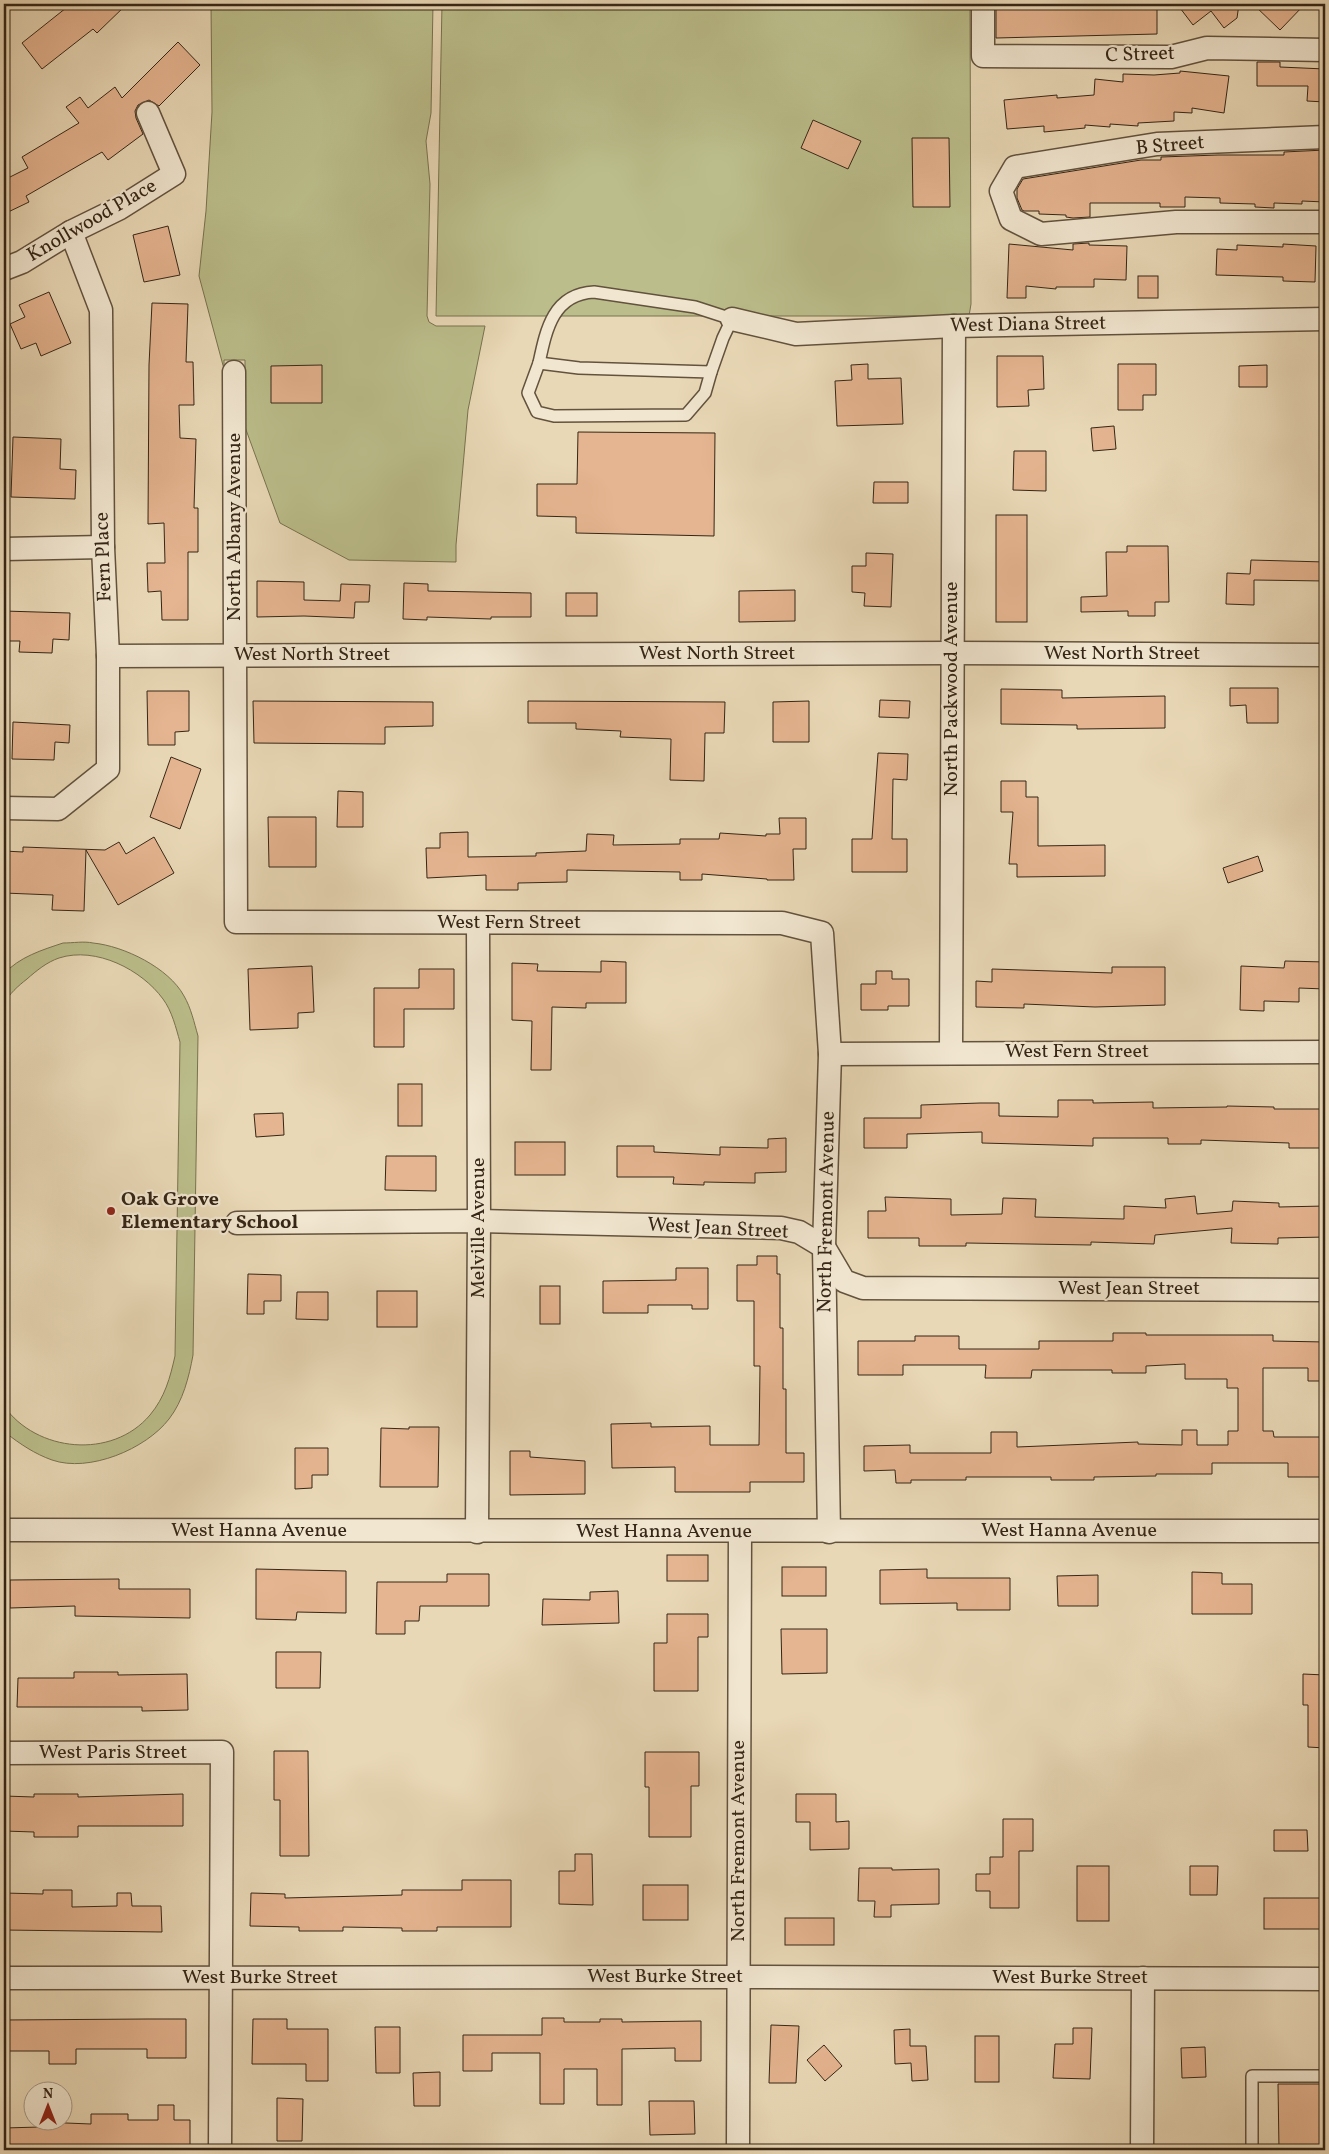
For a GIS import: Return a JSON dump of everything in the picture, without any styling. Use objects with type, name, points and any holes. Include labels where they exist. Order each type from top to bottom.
[{"type":"street","name":"C Street","points":[[983,4],[983,56],[1171,57],[1207,48],[1325,50]]},
{"type":"street","name":"Knollwood Place","points":[[4,270],[22,262],[71,232],[120,208],[174,174],[148,113]]},
{"type":"street","name":"B Street","points":[[1325,137],[1157,144],[1015,167],[1001,191],[1011,219],[1041,234],[1176,222],[1325,222]]},
{"type":"street","name":"Fern Place","points":[[4,808],[58,808],[108,769],[108,656],[103,547],[101,310],[71,232]]},
{"type":"street","name":"West Diana Street","points":[[732,319],[796,334],[954,326],[1325,319]]},
{"type":"street","name":"North Packwood Avenue","points":[[951,1052],[951,653],[954,326]]},
{"type":"street","name":"North Albany Avenue","points":[[234,372],[236,922]]},
{"type":"street","points":[[4,549],[103,547]]},
{"type":"street","name":"West North Street","points":[[108,656],[951,653],[1325,655]]},
{"type":"street","name":"West Fern Street","points":[[236,922],[478,924],[782,923]]},
{"type":"street","name":"North Fremont Avenue","points":[[782,923],[822,933],[830,1054],[824,1247],[829,1532]]},
{"type":"street","name":"Melville Avenue","points":[[477,1532],[478,924]]},
{"type":"street","name":"West Fern Street","points":[[830,1054],[951,1052],[1325,1052]]},
{"type":"street","name":"West Jean Street","points":[[237,1224],[479,1222],[781,1228],[799,1232],[824,1247],[844,1281],[863,1288],[1325,1290]]},
{"type":"street","name":"West Hanna Avenue","points":[[4,1530],[477,1532],[1325,1531]]},
{"type":"street","name":"North Fremont Avenue","points":[[738,2150],[740,1532]]},
{"type":"street","name":"West Paris Street","points":[[4,1753],[222,1752],[220,1978]]},
{"type":"street","name":"West Burke Street","points":[[4,1978],[738,1977],[1325,1979]]},
{"type":"street","points":[[220,1978],[220,2150]]},
{"type":"street","points":[[1142,2150],[1143,1978]]},
{"type":"lane","points":[[583,293],[614,294],[695,307],[732,319],[723,338],[705,393],[686,415],[554,416],[537,412],[528,393],[539,363],[544,337],[553,316],[561,305],[583,293]]},
{"type":"lane","points":[[539,363],[579,368],[711,372]]},
{"type":"lane","points":[[1252,2150],[1252,2076],[1325,2076]]},
{"type":"green space","points":[[211,4],[433,4],[431,113],[426,141],[430,184],[427,316],[429,322],[436,326],[485,326],[468,410],[456,562],[349,560],[280,523],[245,427],[245,360],[224,360],[224,369],[199,276],[206,211],[212,112]]},
{"type":"green space","points":[[442,4],[970,4],[971,304],[969,316],[436,316]]},
{"type":"green space","points":[[86,942],[105,945],[131,954],[157,968],[168,976],[184,996],[198,1036],[193,1355],[187,1380],[182,1397],[174,1412],[159,1430],[132,1449],[116,1456],[83,1463],[67,1463],[52,1460],[34,1452],[17,1441],[4,1431],[4,1406],[18,1421],[35,1433],[54,1441],[75,1445],[96,1444],[116,1439],[134,1429],[150,1415],[163,1394],[169,1380],[175,1356],[180,1042],[169,1009],[154,988],[131,970],[103,958],[73,955],[59,958],[42,967],[20,984],[4,1004],[4,974],[17,963],[39,951],[63,943]]},
{"type":"building","points":[[71,4],[127,4],[97,33],[93,29],[42,69],[22,43]]},
{"type":"building","points":[[996,4],[1157,4],[1157,34],[996,38]]},
{"type":"building","points":[[1177,4],[1239,4],[1237,18],[1224,28],[1211,11],[1193,25]]},
{"type":"building","points":[[1253,4],[1305,4],[1280,30]]},
{"type":"building","points":[[178,42],[200,65],[159,106],[149,100],[138,105],[135,111],[136,118],[143,134],[108,160],[102,152],[26,196],[29,202],[4,214],[4,180],[28,168],[22,157],[79,123],[66,107],[80,97],[88,108],[115,87],[122,98]]},
{"type":"building","points":[[1257,62],[1280,62],[1280,67],[1325,69],[1325,102],[1307,101],[1308,86],[1257,86]]},
{"type":"building","points":[[1180,71],[1229,76],[1224,113],[1192,108],[1192,113],[1174,112],[1174,121],[1138,123],[1138,126],[1110,124],[1110,127],[1085,125],[1085,128],[1044,132],[1044,126],[1007,129],[1004,100],[1057,95],[1057,98],[1094,95],[1095,79],[1123,82],[1123,74],[1154,75],[1180,73]]},
{"type":"building","points":[[813,120],[861,141],[848,169],[801,148]]},
{"type":"building","points":[[912,138],[949,138],[950,207],[913,207]]},
{"type":"building","points":[[1325,150],[1325,202],[1302,201],[1302,204],[1274,203],[1274,208],[1255,207],[1255,204],[1220,203],[1220,198],[1185,197],[1185,207],[1160,207],[1160,203],[1090,203],[1090,217],[1073,218],[1066,217],[1066,215],[1039,214],[1039,211],[1024,211],[1017,198],[1017,189],[1023,179],[1141,160],[1161,160],[1161,157],[1218,155],[1284,155],[1284,152]]},
{"type":"building","points":[[168,226],[180,275],[144,282],[133,235]]},
{"type":"building","points":[[1089,243],[1089,245],[1127,246],[1126,280],[1094,279],[1094,287],[1056,287],[1056,289],[1026,286],[1026,298],[1007,298],[1009,244],[1073,250],[1073,244]]},
{"type":"building","points":[[1283,244],[1316,246],[1315,282],[1283,281],[1283,277],[1216,275],[1217,249],[1237,250],[1237,245],[1283,247]]},
{"type":"building","points":[[1138,276],[1158,276],[1158,298],[1138,298]]},
{"type":"building","points":[[49,292],[71,343],[41,356],[36,343],[21,349],[10,324],[25,317],[19,305]]},
{"type":"building","points":[[152,303],[188,304],[186,362],[193,362],[194,405],[179,405],[180,438],[196,439],[194,508],[198,508],[198,552],[188,552],[188,620],[162,620],[161,591],[148,592],[147,563],[165,563],[164,523],[148,524],[149,365]]},
{"type":"building","points":[[997,356],[1043,356],[1044,389],[1028,390],[1029,406],[997,407]]},
{"type":"building","points":[[868,364],[868,379],[901,378],[903,424],[837,426],[835,381],[852,380],[851,365]]},
{"type":"building","points":[[1118,364],[1156,364],[1156,395],[1143,395],[1143,410],[1118,410]]},
{"type":"building","points":[[322,365],[322,403],[271,403],[271,366]]},
{"type":"building","points":[[1267,365],[1267,387],[1239,387],[1239,366]]},
{"type":"building","points":[[1114,426],[1116,449],[1093,451],[1091,428]]},
{"type":"building","points":[[578,432],[715,433],[714,536],[576,533],[576,517],[537,516],[537,484],[577,484]]},
{"type":"building","points":[[13,437],[61,439],[60,469],[76,470],[75,499],[11,497]]},
{"type":"building","points":[[1014,451],[1046,451],[1046,491],[1013,490]]},
{"type":"building","points":[[874,482],[908,482],[908,503],[873,503]]},
{"type":"building","points":[[996,515],[1027,515],[1027,622],[996,622]]},
{"type":"building","points":[[1127,546],[1168,546],[1169,602],[1155,602],[1155,616],[1128,616],[1128,611],[1081,612],[1081,597],[1107,596],[1106,552],[1127,552]]},
{"type":"building","points":[[866,553],[893,554],[891,607],[864,606],[865,593],[852,592],[852,566],[866,566]]},
{"type":"building","points":[[1251,560],[1325,562],[1325,581],[1254,580],[1254,605],[1226,604],[1227,573],[1250,574]]},
{"type":"building","points":[[257,581],[304,582],[304,600],[340,601],[341,584],[370,585],[369,602],[355,602],[354,618],[257,617]]},
{"type":"building","points":[[404,583],[428,584],[428,591],[531,593],[531,617],[491,617],[491,619],[427,617],[427,620],[403,619]]},
{"type":"building","points":[[795,590],[795,621],[739,622],[739,591]]},
{"type":"building","points":[[566,593],[597,593],[597,616],[566,616]]},
{"type":"building","points":[[4,611],[70,613],[69,640],[53,639],[52,653],[19,652],[20,641],[4,641]]},
{"type":"building","points":[[1230,688],[1278,688],[1278,723],[1247,723],[1246,705],[1230,706]]},
{"type":"building","points":[[1001,689],[1062,690],[1062,698],[1165,696],[1165,728],[1077,729],[1077,725],[1001,724]]},
{"type":"building","points":[[147,691],[189,691],[189,731],[175,732],[175,745],[148,745]]},
{"type":"building","points":[[880,700],[910,701],[909,718],[879,717]]},
{"type":"building","points":[[253,701],[433,702],[433,726],[385,727],[385,744],[254,743]]},
{"type":"building","points":[[528,701],[725,702],[724,733],[705,733],[704,781],[670,780],[671,739],[620,737],[621,731],[576,729],[576,723],[528,723]]},
{"type":"building","points":[[809,701],[809,742],[773,742],[773,702]]},
{"type":"building","points":[[13,722],[70,725],[69,743],[55,742],[54,760],[12,759]]},
{"type":"building","points":[[878,753],[908,754],[907,780],[893,779],[892,839],[907,839],[907,872],[852,872],[852,839],[872,839]]},
{"type":"building","points":[[171,757],[201,769],[180,829],[150,817]]},
{"type":"building","points":[[1001,781],[1026,781],[1026,797],[1038,797],[1038,846],[1105,845],[1105,876],[1017,877],[1017,864],[1009,864],[1013,812],[1001,812]]},
{"type":"building","points":[[338,791],[363,792],[363,827],[337,827]]},
{"type":"building","points":[[268,817],[316,817],[316,867],[269,867]]},
{"type":"building","points":[[779,818],[806,818],[806,849],[793,849],[794,880],[767,880],[702,874],[702,880],[680,880],[680,872],[567,870],[567,882],[518,883],[518,890],[486,890],[486,875],[427,878],[426,848],[440,848],[440,833],[468,832],[468,857],[536,856],[536,853],[586,851],[587,834],[614,835],[613,845],[680,844],[680,839],[719,839],[720,833],[766,836],[766,834],[780,834]]},
{"type":"building","points":[[154,837],[174,873],[118,905],[86,850],[84,911],[52,910],[53,895],[4,893],[4,851],[23,852],[23,847],[105,850],[119,842],[126,854]]},
{"type":"building","points":[[1258,856],[1263,871],[1228,883],[1223,868]]},
{"type":"building","points":[[601,961],[626,962],[626,1003],[586,1003],[586,1008],[552,1007],[551,1070],[531,1070],[532,1021],[512,1020],[512,963],[538,964],[537,971],[601,972]]},
{"type":"building","points":[[1285,961],[1325,962],[1325,989],[1299,988],[1299,1002],[1264,1001],[1264,1011],[1240,1010],[1241,966],[1284,968]]},
{"type":"building","points":[[312,966],[314,1012],[298,1013],[298,1028],[250,1030],[248,969]]},
{"type":"building","points":[[1112,967],[1165,967],[1165,1005],[1095,1007],[1024,1004],[1024,1008],[976,1007],[976,981],[992,982],[992,969],[1112,973]]},
{"type":"building","points":[[419,969],[454,969],[454,1009],[404,1009],[404,1047],[374,1047],[374,988],[419,988]]},
{"type":"building","points":[[876,971],[892,971],[892,979],[909,979],[909,1006],[888,1006],[888,1010],[861,1010],[861,984],[876,984]]},
{"type":"building","points":[[398,1084],[422,1084],[422,1126],[398,1126]]},
{"type":"building","points":[[1058,1100],[1093,1100],[1093,1103],[1153,1102],[1153,1108],[1227,1106],[1274,1107],[1274,1109],[1325,1109],[1325,1148],[1289,1148],[1289,1143],[1201,1140],[1201,1144],[1168,1144],[1168,1138],[1093,1138],[1093,1146],[982,1143],[982,1132],[907,1134],[907,1148],[864,1148],[864,1118],[921,1118],[921,1105],[980,1103],[999,1103],[999,1116],[1058,1117]]},
{"type":"building","points":[[283,1113],[284,1135],[256,1137],[254,1114]]},
{"type":"building","points":[[786,1138],[786,1172],[755,1173],[755,1183],[704,1182],[704,1185],[673,1184],[674,1177],[617,1177],[617,1146],[654,1146],[654,1152],[720,1155],[720,1147],[768,1148],[768,1139]]},
{"type":"building","points":[[515,1142],[565,1142],[565,1175],[515,1175]]},
{"type":"building","points":[[386,1156],[436,1156],[436,1191],[385,1190]]},
{"type":"building","points":[[1195,1196],[1197,1214],[1232,1211],[1233,1201],[1279,1203],[1279,1207],[1325,1206],[1325,1237],[1278,1238],[1278,1244],[1231,1243],[1232,1228],[1155,1235],[1154,1244],[1091,1242],[1091,1245],[966,1243],[966,1246],[919,1246],[919,1238],[868,1238],[868,1211],[886,1211],[885,1197],[951,1199],[951,1215],[1002,1214],[1003,1198],[1036,1199],[1035,1217],[1124,1219],[1124,1206],[1166,1208],[1165,1199]]},
{"type":"building","points":[[757,1256],[777,1256],[777,1274],[780,1274],[780,1328],[783,1328],[783,1389],[786,1389],[786,1453],[804,1453],[804,1482],[750,1482],[750,1492],[675,1492],[675,1467],[612,1468],[611,1424],[651,1423],[651,1427],[710,1426],[710,1445],[759,1445],[760,1366],[754,1366],[754,1301],[737,1301],[737,1265],[757,1265]]},
{"type":"building","points":[[676,1268],[708,1268],[708,1309],[692,1309],[692,1305],[648,1305],[648,1313],[603,1313],[603,1281],[676,1280]]},
{"type":"building","points":[[248,1274],[281,1275],[281,1301],[264,1301],[264,1314],[247,1314]]},
{"type":"building","points":[[540,1286],[560,1286],[560,1324],[540,1324]]},
{"type":"building","points":[[377,1291],[417,1291],[417,1327],[377,1327]]},
{"type":"building","points":[[297,1292],[328,1292],[328,1320],[296,1319]]},
{"type":"building","points":[[1113,1333],[1146,1333],[1146,1335],[1273,1335],[1273,1341],[1325,1342],[1325,1381],[1308,1381],[1308,1368],[1263,1368],[1263,1431],[1273,1431],[1274,1437],[1325,1437],[1325,1477],[1288,1477],[1288,1463],[1212,1463],[1212,1474],[1094,1477],[1094,1480],[1051,1480],[1051,1477],[966,1477],[966,1480],[911,1480],[911,1483],[896,1483],[895,1470],[864,1471],[864,1446],[910,1445],[910,1453],[991,1453],[991,1432],[1017,1432],[1017,1447],[1138,1442],[1138,1444],[1182,1445],[1182,1430],[1197,1430],[1197,1445],[1228,1445],[1228,1431],[1238,1431],[1238,1388],[1227,1388],[1227,1379],[1185,1379],[1185,1364],[1146,1366],[1146,1373],[1112,1373],[1112,1370],[1032,1370],[1031,1378],[985,1378],[986,1365],[903,1365],[903,1375],[858,1375],[858,1341],[915,1341],[915,1336],[959,1336],[959,1349],[1039,1349],[1039,1341],[1113,1341]]},
{"type":"building","points":[[409,1427],[439,1427],[438,1487],[380,1487],[381,1428],[409,1429]]},
{"type":"building","points":[[295,1448],[328,1448],[328,1475],[312,1475],[312,1488],[295,1489]]},
{"type":"building","points":[[510,1451],[530,1451],[530,1457],[585,1461],[585,1494],[510,1495]]},
{"type":"building","points":[[667,1555],[708,1555],[708,1581],[667,1581]]},
{"type":"building","points":[[782,1567],[826,1567],[826,1596],[782,1596]]},
{"type":"building","points":[[256,1569],[346,1571],[346,1613],[297,1612],[296,1620],[256,1619]]},
{"type":"building","points":[[927,1569],[927,1578],[1010,1578],[1010,1610],[957,1610],[957,1603],[880,1604],[880,1570]]},
{"type":"building","points":[[1192,1572],[1222,1573],[1222,1584],[1252,1584],[1252,1614],[1192,1614]]},
{"type":"building","points":[[447,1574],[489,1574],[489,1606],[420,1606],[419,1621],[405,1621],[405,1634],[376,1634],[377,1582],[447,1582]]},
{"type":"building","points":[[1098,1575],[1098,1606],[1058,1606],[1057,1576]]},
{"type":"building","points":[[119,1579],[119,1589],[190,1589],[190,1618],[75,1616],[75,1606],[10,1608],[10,1580]]},
{"type":"building","points":[[618,1591],[619,1623],[542,1625],[543,1599],[590,1600],[590,1592]]},
{"type":"building","points":[[667,1614],[708,1614],[708,1637],[698,1637],[698,1691],[654,1691],[654,1643],[667,1643]]},
{"type":"building","points":[[781,1629],[827,1629],[827,1673],[782,1674]]},
{"type":"building","points":[[276,1652],[321,1652],[320,1688],[276,1688]]},
{"type":"building","points":[[74,1672],[118,1672],[118,1675],[187,1674],[188,1710],[142,1711],[142,1707],[17,1707],[18,1678],[74,1678]]},
{"type":"building","points":[[1303,1674],[1325,1675],[1325,1748],[1308,1747],[1308,1705],[1303,1705]]},
{"type":"building","points":[[274,1751],[308,1751],[309,1856],[280,1856],[280,1800],[274,1800]]},
{"type":"building","points":[[645,1752],[699,1752],[699,1786],[691,1786],[691,1837],[649,1837],[649,1787],[645,1787]]},
{"type":"building","points":[[34,1794],[78,1794],[78,1797],[183,1794],[183,1826],[78,1826],[78,1837],[34,1837],[34,1832],[4,1831],[4,1796],[34,1797]]},
{"type":"building","points":[[796,1794],[836,1794],[836,1822],[849,1821],[849,1849],[810,1850],[810,1822],[796,1822]]},
{"type":"building","points":[[1003,1819],[1033,1819],[1033,1851],[1019,1851],[1019,1908],[990,1908],[990,1891],[976,1891],[976,1874],[990,1874],[990,1857],[1003,1857]]},
{"type":"building","points":[[1274,1830],[1307,1830],[1308,1851],[1274,1851]]},
{"type":"building","points":[[575,1854],[592,1854],[593,1905],[559,1904],[559,1871],[575,1871]]},
{"type":"building","points":[[1077,1866],[1109,1866],[1109,1921],[1077,1921]]},
{"type":"building","points":[[1190,1866],[1218,1866],[1217,1895],[1190,1895]]},
{"type":"building","points":[[859,1868],[892,1868],[892,1870],[939,1869],[939,1904],[891,1905],[891,1917],[874,1917],[875,1901],[858,1901]]},
{"type":"building","points":[[462,1880],[511,1880],[511,1927],[437,1927],[437,1931],[402,1931],[402,1928],[343,1927],[343,1931],[299,1931],[299,1927],[250,1926],[251,1893],[285,1894],[285,1898],[402,1895],[402,1890],[462,1890]]},
{"type":"building","points":[[643,1885],[688,1885],[688,1920],[643,1920]]},
{"type":"building","points":[[43,1890],[72,1890],[72,1907],[117,1906],[117,1893],[131,1893],[132,1906],[161,1906],[162,1932],[4,1930],[4,1893],[43,1894]]},
{"type":"building","points":[[1264,1898],[1322,1898],[1322,1929],[1264,1929]]},
{"type":"building","points":[[785,1918],[834,1918],[834,1945],[785,1945]]},
{"type":"building","points":[[542,2018],[564,2018],[564,2022],[600,2022],[600,2019],[622,2019],[622,2022],[701,2021],[701,2061],[675,2061],[675,2048],[622,2049],[622,2105],[597,2105],[597,2069],[564,2069],[564,2104],[540,2104],[540,2053],[492,2053],[492,2071],[463,2071],[463,2035],[542,2035]]},
{"type":"building","points":[[186,2019],[186,2058],[147,2058],[147,2049],[76,2049],[76,2064],[49,2064],[49,2051],[4,2051],[4,2020]]},
{"type":"building","points":[[253,2019],[287,2019],[287,2029],[328,2029],[328,2081],[306,2081],[306,2064],[252,2064]]},
{"type":"building","points":[[771,2025],[799,2026],[796,2083],[769,2083]]},
{"type":"building","points":[[375,2027],[400,2027],[400,2073],[376,2073]]},
{"type":"building","points":[[1073,2028],[1092,2028],[1090,2079],[1053,2078],[1055,2044],[1073,2044]]},
{"type":"building","points":[[910,2029],[910,2046],[926,2046],[928,2080],[912,2081],[911,2063],[895,2064],[894,2030]]},
{"type":"building","points":[[975,2036],[999,2036],[999,2082],[975,2082]]},
{"type":"building","points":[[824,2045],[842,2066],[825,2081],[807,2060]]},
{"type":"building","points":[[1205,2047],[1206,2077],[1182,2078],[1181,2048]]},
{"type":"building","points":[[440,2072],[440,2106],[414,2106],[413,2073]]},
{"type":"building","points":[[1278,2084],[1325,2084],[1325,2110],[1322,2110],[1322,2150],[1279,2150]]},
{"type":"building","points":[[277,2098],[303,2099],[302,2141],[277,2141]]},
{"type":"building","points":[[649,2101],[694,2101],[695,2134],[650,2135]]},
{"type":"building","points":[[158,2105],[174,2105],[174,2120],[190,2120],[190,2150],[4,2150],[4,2128],[22,2128],[22,2132],[72,2132],[72,2123],[91,2124],[91,2114],[128,2114],[128,2120],[158,2120]]},
{"type":"place","name":"Oak Grove Elementary School","points":[[111,1211]]}]
